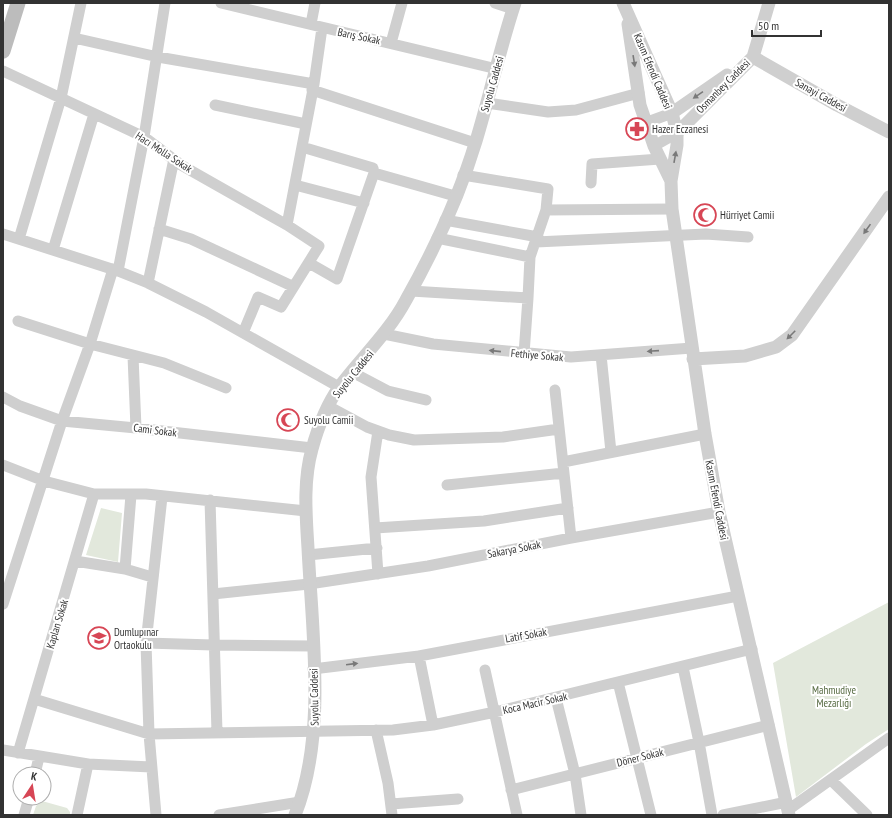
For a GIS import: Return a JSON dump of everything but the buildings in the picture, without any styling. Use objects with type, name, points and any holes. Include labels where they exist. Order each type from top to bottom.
[{"type":"main road","points":[[3,50],[18,3]]},
{"type":"street","points":[[19,239],[61,98],[81,3]]},
{"type":"street","points":[[3,604],[8,570],[44,481],[62,421],[115,270],[144,137],[158,57],[165,3]]},
{"type":"street","name":"Barış Sokak","points":[[221,3],[247,6],[322,28],[497,69]]},
{"type":"street","points":[[311,24],[315,3]]},
{"type":"street","points":[[391,43],[402,3]]},
{"type":"street","points":[[495,3],[514,6]]},
{"type":"street","name":"Osmanbey Caddesi","points":[[677,133],[753,57],[769,3]]},
{"type":"street","name":"Suyolu Caddesi","points":[[295,815],[300,802],[314,732],[313,646],[306,511],[308,467],[312,448],[328,406],[340,387],[384,334],[411,291],[437,238],[476,143],[514,6]]},
{"type":"street","name":"Kasım Efendi Caddesi","points":[[625,6],[645,123],[671,181]]},
{"type":"street","name":"Kasım Efendi Caddesi","points":[[625,6],[672,113],[677,133],[677,145],[671,181],[672,210],[692,354],[705,434],[719,512],[788,809]]},
{"type":"street","points":[[287,226],[313,87],[322,28]]},
{"type":"street","points":[[74,38],[158,57],[313,87],[476,143]]},
{"type":"street","name":"Osmanbey Caddesi","points":[[672,113],[753,57]]},
{"type":"street","name":"Sanayi Caddesi","points":[[753,57],[837,105],[889,132]]},
{"type":"street","name":"Hacı Molla Sokak","points":[[3,71],[144,137],[174,159],[319,246],[309,263]]},
{"type":"street","points":[[487,103],[548,112],[576,110],[639,93]]},
{"type":"street","points":[[215,105],[306,124]]},
{"type":"street","points":[[645,123],[672,113]]},
{"type":"street","points":[[53,250],[94,114]]},
{"type":"street","points":[[654,146],[677,133]]},
{"type":"street","points":[[243,333],[258,297],[281,307],[292,286],[309,263],[337,279],[374,173],[373,168],[302,147]]},
{"type":"street","points":[[148,282],[174,159]]},
{"type":"street","points":[[591,183],[592,164],[660,159]]},
{"type":"street","points":[[374,173],[455,196]]},
{"type":"street","points":[[463,175],[548,189],[546,210],[530,257],[524,354]]},
{"type":"street","points":[[295,185],[364,203]]},
{"type":"street","points":[[692,354],[745,356],[776,347],[792,335],[889,197]]},
{"type":"street","points":[[546,210],[672,210]]},
{"type":"street","points":[[445,220],[537,239],[706,234],[748,237]]},
{"type":"street","points":[[159,229],[191,239],[292,286]]},
{"type":"street","points":[[3,234],[148,282],[340,387]]},
{"type":"street","points":[[437,238],[530,257]]},
{"type":"street","points":[[411,291],[528,298]]},
{"type":"street","points":[[18,321],[90,344],[164,363],[226,388]]},
{"type":"street","name":"Fethiye Sokak","points":[[384,334],[433,344],[571,358],[601,355],[692,354]]},
{"type":"street","points":[[601,355],[611,452]]},
{"type":"street","points":[[133,356],[136,428]]},
{"type":"street","points":[[352,372],[388,391],[426,400]]},
{"type":"street","points":[[555,390],[571,538]]},
{"type":"street","name":"Cami Sokak","points":[[3,397],[20,406],[62,421],[312,448]]},
{"type":"street","points":[[328,406],[366,427],[414,440],[503,437],[559,429]]},
{"type":"street","points":[[378,431],[371,477],[378,574]]},
{"type":"street","points":[[563,462],[705,434]]},
{"type":"street","points":[[3,465],[44,481],[94,494],[146,494],[162,497],[210,500],[306,511]]},
{"type":"street","points":[[447,485],[564,473]]},
{"type":"street","name":"Kaplan Sokak","points":[[18,753],[94,494]]},
{"type":"street","points":[[125,569],[130,495]]},
{"type":"street","points":[[156,815],[149,734],[146,643],[152,577],[162,497]]},
{"type":"street","points":[[210,500],[213,646],[217,732]]},
{"type":"street","points":[[375,528],[484,521],[568,508]]},
{"type":"street","name":"Sakarya Sokak","points":[[212,594],[309,584],[428,566],[571,538],[719,512]]},
{"type":"street","points":[[308,555],[377,548]]},
{"type":"street","points":[[75,561],[125,569],[152,577]]},
{"type":"street","name":"Latif Sokak","points":[[313,669],[419,656],[738,596]]},
{"type":"street","points":[[146,643],[213,646],[313,646]]},
{"type":"street","name":"Koca Macir Sokak","points":[[34,698],[149,734],[376,730],[434,725],[495,712],[752,649]]},
{"type":"street","points":[[419,656],[434,725]]},
{"type":"street","points":[[683,667],[699,742],[712,815]]},
{"type":"street","points":[[486,670],[511,790],[518,815]]},
{"type":"street","points":[[618,682],[651,815]]},
{"type":"street","points":[[556,698],[575,774],[581,815]]},
{"type":"street","name":"Döner Sokak","points":[[511,790],[769,725]]},
{"type":"street","points":[[376,730],[392,815]]},
{"type":"street","points":[[723,815],[788,809],[832,781],[888,740]]},
{"type":"street","points":[[3,750],[88,764],[151,767]]},
{"type":"street","points":[[37,766],[39,757]]},
{"type":"street","points":[[77,815],[88,764]]},
{"type":"street","points":[[832,781],[864,814]]},
{"type":"street","points":[[391,804],[458,799]]},
{"type":"street","points":[[219,815],[300,802]]},
{"type":"green space","points":[[101,508],[122,513],[118,562],[86,555]]},
{"type":"green space","name":"Mahmudiye Mezarlığı","points":[[889,602],[889,729],[866,744],[796,797],[773,663]]},
{"type":"green space","points":[[52,804],[67,808],[70,812],[70,815],[33,815],[36,806],[52,806]]},
{"type":"place","name":"Hazer Eczanesi","points":[[637,129]]},
{"type":"place","name":"Hürriyet Camii","points":[[705,215]]},
{"type":"place","name":"Suyolu Camii","points":[[288,420]]},
{"type":"place","name":"Dumlupınar Ortaokulu","points":[[99,638]]}]
